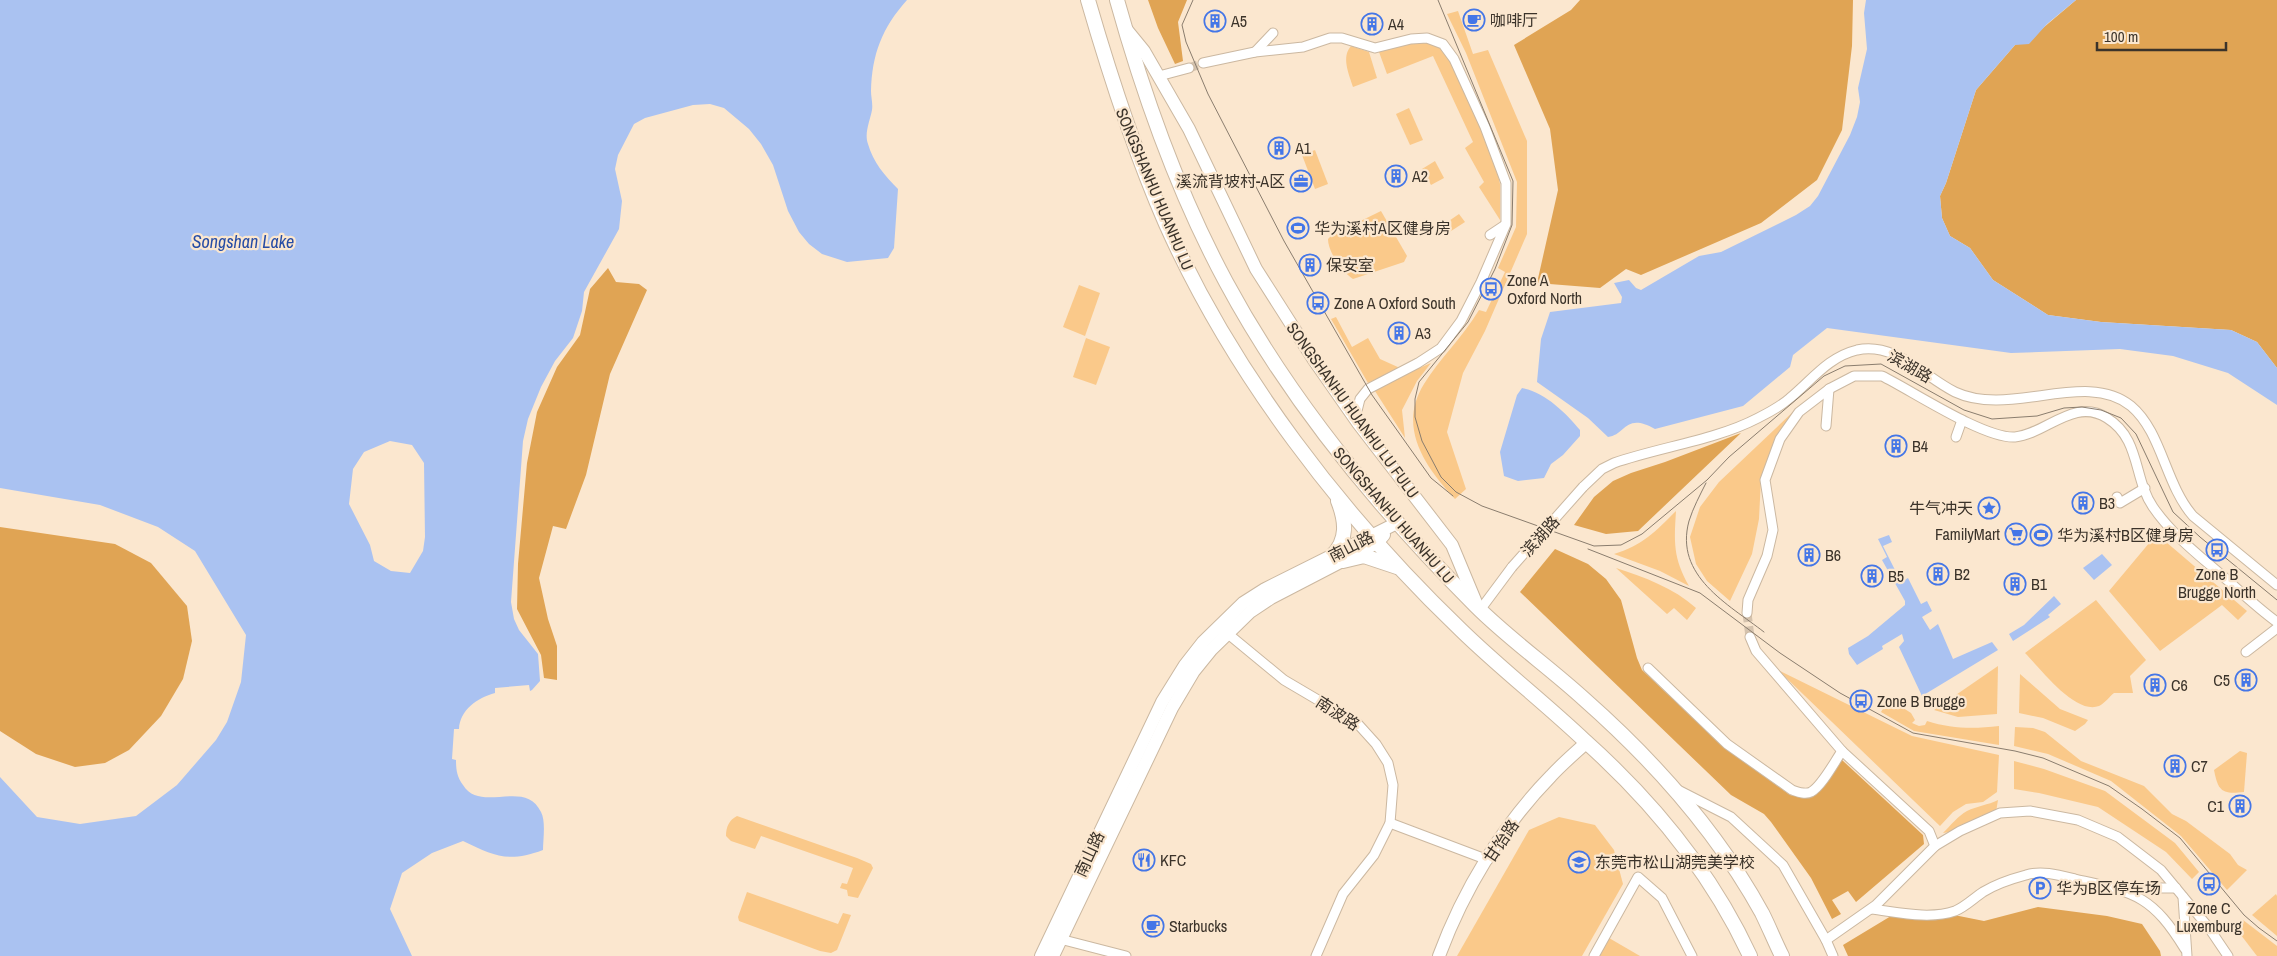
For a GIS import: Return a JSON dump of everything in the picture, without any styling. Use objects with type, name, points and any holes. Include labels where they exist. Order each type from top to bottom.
[{"type":"main road","name":"SONGSHANHU HUANHU LU","points":[[1088,0],[1107,68],[1136,151],[1187,267],[1209,309],[1256,384],[1333,491],[1404,572],[1461,631],[1587,742],[1652,806],[1705,878],[1736,926],[1750,956]]},
{"type":"main road","name":"SONGSHANHU HUANHU LU","points":[[1117,0],[1161,139],[1226,282],[1280,370],[1324,433],[1397,523],[1480,610],[1586,700],[1674,788],[1724,854],[1762,913],[1782,956]]},
{"type":"main road","name":"SONGSHANHU HUANHU LU FULU","points":[[1125,27],[1144,51],[1200,148],[1256,269],[1304,346],[1358,423],[1452,545],[1480,610]]},
{"type":"main road","points":[[1333,491],[1341,509],[1345,530],[1337,558],[1370,556],[1394,565],[1404,572]]},
{"type":"main road","name":"南山路","points":[[1053,956],[1056,937],[1162,702],[1185,665],[1203,642],[1243,603],[1265,589],[1337,558],[1374,539],[1397,523]]},
{"type":"main road","name":"南山路","points":[[1040,956],[1056,937],[1172,708],[1194,671],[1227,633],[1250,612],[1337,558]]},
{"type":"main road","name":"甘饴路","points":[[1439,956],[1454,917],[1488,860],[1524,807],[1551,776],[1587,742]]},
{"type":"street","points":[[1255,52],[1274,32]]},
{"type":"street","points":[[1203,63],[1255,52],[1303,47],[1330,38],[1342,38],[1375,48],[1427,38],[1443,44],[1454,59],[1500,165],[1506,183],[1506,224],[1481,282],[1461,321],[1441,348],[1418,363],[1368,389],[1360,398],[1357,411],[1358,423]]},
{"type":"street","points":[[1159,76],[1189,68]]},
{"type":"street","points":[[1490,235],[1506,224]]},
{"type":"street","name":"滨湖路","points":[[1480,610],[1512,567],[1583,487],[1602,469],[1614,463],[1750,422],[1781,406],[1838,357],[1860,350],[1875,349],[1896,355],[1946,387],[1975,399],[1995,402],[2092,392],[2109,394],[2122,400],[2146,421],[2176,492],[2186,508],[2193,516],[2277,585]]},
{"type":"street","points":[[1747,613],[1748,600],[1773,545],[1773,530],[1765,480],[1780,439],[1799,412],[1829,389],[1854,376],[1882,376],[1962,420],[1992,432],[2014,437],[2038,430],[2067,414],[2089,412],[2106,417],[2123,431],[2133,450],[2152,505],[2171,530],[2277,622]]},
{"type":"street","points":[[1826,426],[1829,389]]},
{"type":"street","points":[[1956,437],[1962,420]]},
{"type":"street","points":[[2117,502],[2145,488]]},
{"type":"street","points":[[2246,652],[2277,628]]},
{"type":"street","name":"南波路","points":[[1227,633],[1284,680],[1357,723],[1376,744],[1388,763],[1393,785],[1390,823],[1374,855],[1343,894],[1316,956]]},
{"type":"street","points":[[1750,637],[1756,651],[1842,750],[1929,831],[1936,846]]},
{"type":"street","points":[[1648,668],[1727,744],[1792,790],[1802,793],[1812,792],[1821,783],[1842,750]]},
{"type":"street","points":[[1674,788],[1731,817],[1783,865],[1826,940],[1833,956]]},
{"type":"street","points":[[1826,940],[1871,909],[1910,874],[1936,846],[1960,831],[2000,813],[2030,811],[2078,820],[2118,837],[2161,870],[2209,928],[2228,956]]},
{"type":"street","points":[[1390,823],[1488,860]]},
{"type":"street","points":[[1871,909],[1937,914],[1956,911],[1986,890],[2029,874],[2052,874],[2132,893],[2152,906],[2170,924],[2186,952]]},
{"type":"street","points":[[1594,956],[1638,877],[1662,898],[1692,956]]},
{"type":"street","points":[[2117,888],[2176,888]]},
{"type":"street","points":[[2183,896],[2186,952]]},
{"type":"street","points":[[1056,937],[1126,956]]},
{"type":"shaded area","points":[[1148,0],[1187,0],[1178,22],[1183,61],[1175,64],[1158,28]]},
{"type":"shaded area","points":[[1580,0],[1853,0],[1852,46],[1842,130],[1817,180],[1761,223],[1641,275],[1626,269],[1600,288],[1537,283],[1558,190],[1550,129],[1514,45],[1571,10]]},
{"type":"shaded area","points":[[2076,0],[2277,0],[2277,368],[2257,342],[2231,330],[2101,322],[2048,315],[1993,280],[1970,248],[1950,236],[1942,218],[1940,196],[1946,183],[1976,90],[2015,45],[2043,28]]},
{"type":"shaded area","points":[[1458,11],[1473,54],[1488,50],[1527,141],[1527,234],[1485,331],[1463,373],[1447,432],[1466,489],[1455,499],[1434,474],[1418,446],[1413,416],[1416,400],[1437,365],[1479,310],[1486,312],[1505,272],[1498,268],[1516,227],[1517,182],[1466,53],[1447,14]]},
{"type":"shaded area","points":[[1427,42],[1441,47],[1452,61],[1496,165],[1500,184],[1500,220],[1479,187],[1484,182],[1465,148],[1473,142],[1433,56],[1387,74],[1379,52],[1411,43]]},
{"type":"shaded area","points":[[1351,46],[1369,52],[1377,78],[1353,87],[1346,60]]},
{"type":"shaded area","points":[[1409,108],[1423,140],[1410,145],[1396,114]]},
{"type":"shaded area","points":[[1315,150],[1328,184],[1315,189],[1302,155]]},
{"type":"shaded area","points":[[1435,161],[1444,178],[1431,185],[1422,169]]},
{"type":"shaded area","points":[[1381,211],[1407,256],[1404,262],[1353,279],[1344,272],[1336,261],[1330,250],[1328,239],[1332,235]]},
{"type":"shaded area","points":[[1459,214],[1465,222],[1448,233],[1443,225]]},
{"type":"shaded area","points":[[608,268],[616,282],[639,284],[647,290],[610,374],[586,475],[566,529],[553,526],[539,578],[548,619],[557,646],[557,680],[544,678],[541,655],[517,609],[518,564],[527,463],[537,412],[557,367],[580,335],[590,289]]},
{"type":"shaded area","points":[[1079,285],[1100,293],[1085,336],[1063,327]]},
{"type":"shaded area","points":[[1336,317],[1352,347],[1368,338],[1380,359],[1400,368],[1368,383],[1331,319]]},
{"type":"shaded area","points":[[1086,338],[1110,347],[1096,385],[1073,377]]},
{"type":"shaded area","points":[[1431,363],[1417,381],[1402,410],[1405,438],[1375,391]]},
{"type":"shaded area","points":[[1796,409],[1777,437],[1761,479],[1759,519],[1752,554],[1730,601],[1707,581],[1696,564],[1690,537],[1700,507],[1719,482]]},
{"type":"shaded area","points":[[1741,433],[1638,531],[1606,534],[1574,525],[1594,497],[1613,481]]},
{"type":"shaded area","points":[[1676,511],[1677,558],[1689,586],[1660,571],[1614,554],[1641,542]]},
{"type":"shaded area","points":[[0,527],[115,544],[151,563],[187,606],[192,641],[183,679],[161,716],[129,750],[105,763],[75,767],[36,754],[0,731]]},
{"type":"shaded area","points":[[2159,536],[2247,611],[2238,620],[2222,605],[2160,651],[2109,591],[2150,542]]},
{"type":"shaded area","points":[[1555,549],[1588,564],[1606,579],[1621,600],[1642,670],[1724,747],[1790,795],[1800,796],[1816,793],[1827,782],[1842,760],[1923,835],[1924,844],[1856,902],[1848,891],[1832,900],[1841,914],[1832,919],[1811,878],[1764,814],[1731,795],[1520,592]]},
{"type":"shaded area","points":[[1616,568],[1648,579],[1668,589],[1696,608],[1687,620],[1674,608],[1667,614]]},
{"type":"shaded area","points":[[2096,600],[2146,660],[2130,676],[2133,693],[2114,693],[2101,705],[2090,707],[2080,704],[2059,689],[2025,653]]},
{"type":"shaded area","points":[[1998,666],[1997,714],[1958,717],[1934,710]]},
{"type":"shaded area","points":[[1778,670],[1912,736],[1999,755],[1997,792],[1983,802],[1966,804],[1953,812],[1940,826]]},
{"type":"shaded area","points":[[2020,674],[2060,709],[2088,720],[2075,731],[2043,718],[2019,713]]},
{"type":"shaded area","points":[[1889,699],[1911,713],[1915,720],[1912,723],[1919,726],[1925,725],[1927,721],[1963,728],[1999,726],[1999,745],[1914,731],[1881,712]]},
{"type":"shaded area","points":[[2015,727],[2033,728],[2045,732],[2081,761],[2144,786],[2172,814],[2186,821],[2230,854],[2238,865],[2247,870],[2227,890],[2181,836],[2111,781],[2048,754],[2014,746]]},
{"type":"shaded area","points":[[2240,751],[2247,753],[2244,792],[2225,792],[2219,787],[2214,770]]},
{"type":"shaded area","points":[[2014,761],[2044,769],[2105,791],[2175,843],[2199,872],[2192,879],[2166,852],[2098,807],[2014,789]]},
{"type":"shaded area","points":[[1998,800],[1996,812],[1955,831],[1943,833],[1967,811]]},
{"type":"shaded area","points":[[737,816],[871,864],[873,868],[858,898],[848,896],[847,890],[840,888],[842,883],[847,884],[853,868],[761,836],[755,849],[731,841],[726,836],[727,830],[730,822]]},
{"type":"shaded area","points":[[1559,817],[1595,825],[1614,850],[1623,884],[1582,956],[1457,956],[1529,830]]},
{"type":"shaded area","points":[[747,892],[838,924],[843,913],[851,915],[837,950],[831,953],[820,951],[739,921],[738,917]]},
{"type":"shaded area","points":[[2276,894],[2277,896],[2277,936],[2252,915]]},
{"type":"shaded area","points":[[2038,907],[2107,916],[2142,924],[2160,951],[2161,956],[1848,956],[1843,945],[1891,916],[1959,916],[1984,921]]},
{"type":"shaded area","points":[[2243,920],[2277,946],[2277,956],[2257,956],[2234,926]]},
{"type":"shaded area","points":[[1609,938],[1640,956],[1599,956]]},
{"type":"water","name":"Songshan Lake","points":[[0,0],[907,0],[898,10],[885,31],[876,53],[871,91],[872,110],[867,136],[870,151],[876,163],[898,189],[894,248],[888,258],[847,262],[822,254],[809,244],[799,232],[788,211],[773,165],[761,144],[749,129],[724,108],[710,104],[693,105],[645,118],[634,124],[618,155],[615,169],[622,201],[619,229],[584,292],[582,311],[573,338],[555,361],[541,387],[528,419],[523,441],[511,602],[514,619],[519,630],[538,654],[540,681],[530,691],[529,685],[495,688],[495,693],[482,698],[466,711],[460,722],[459,729],[454,729],[452,759],[456,760],[457,773],[463,785],[471,793],[481,797],[514,796],[534,802],[543,816],[543,850],[510,857],[484,851],[463,841],[432,853],[402,873],[390,909],[412,956],[0,956],[0,777],[37,817],[80,824],[136,816],[177,785],[216,740],[227,722],[241,682],[246,635],[195,551],[158,527],[100,505],[0,488]],"holes":[[[390,441],[412,445],[424,463],[425,537],[423,551],[410,573],[391,571],[374,561],[370,545],[349,504],[353,469],[364,452]]]},
{"type":"water","points":[[1866,0],[2076,0],[2047,24],[2029,44],[2015,45],[1976,90],[1946,183],[1940,196],[1942,218],[1950,236],[1970,248],[1993,280],[2048,315],[2101,322],[2231,330],[2257,342],[2277,368],[2277,405],[2228,373],[2173,356],[2120,349],[2011,353],[1827,328],[1793,355],[1790,367],[1743,406],[1655,429],[1645,424],[1632,424],[1619,433],[1608,437],[1588,418],[1537,382],[1541,339],[1550,312],[1621,303],[1622,297],[1614,283],[1629,280],[1636,288],[1641,290],[1699,256],[1721,252],[1796,215],[1810,206],[1818,196],[1850,135],[1857,117],[1860,102],[1858,88],[1867,49],[1864,13]]},
{"type":"water","points":[[1522,388],[1539,394],[1554,404],[1580,430],[1580,436],[1563,455],[1551,464],[1544,478],[1518,481],[1504,476],[1500,452],[1517,395]]},
{"type":"water","points":[[1889,535],[1892,542],[1883,546],[1901,582],[1908,578],[1921,604],[1927,601],[1932,611],[1922,617],[1930,630],[1938,624],[1953,659],[1992,642],[1998,650],[1922,696],[1899,647],[1904,641],[1902,634],[1882,646],[1883,649],[1857,665],[1849,654],[1848,648],[1868,636],[1905,605],[1905,601],[1882,560],[1887,557],[1878,539]]},
{"type":"water","points":[[2102,554],[2112,565],[2094,580],[2083,568]]},
{"type":"water","points":[[2054,596],[2061,604],[2048,615],[2050,617],[2013,641],[2009,634],[2024,625]]},
{"type":"tunnel","points":[[1189,68],[1203,63]]},
{"type":"tunnel","points":[[1747,613],[1750,637]]},
{"type":"tram line","points":[[1193,0],[1182,25],[1186,42],[1208,94],[1284,241],[1372,395],[1431,478],[1453,496]]},
{"type":"tram line","points":[[1438,0],[1513,181],[1512,225],[1495,269],[1468,322],[1419,382],[1415,399],[1415,417],[1422,441],[1441,477],[1456,492],[1482,506],[1594,546],[1621,545],[1642,534],[1707,480],[1729,457],[1824,376],[1845,366],[1881,364],[1964,410],[1992,419],[2037,416],[2064,408],[2082,407],[2101,410],[2121,418],[2136,434],[2173,512],[2200,537],[2277,600]]},
{"type":"tram line","points":[[1706,483],[1689,521],[1686,540],[1689,558],[1707,587],[1764,632]]},
{"type":"tram line","points":[[1588,549],[1700,593],[1780,653],[1840,693],[1913,733],[2015,751],[2043,758],[2109,786],[2180,838],[2244,915],[2277,941]]},
{"type":"place","name":"咖啡厅","points":[[1474,20]]},
{"type":"place","name":"A5","points":[[1215,21]]},
{"type":"place","name":"A4","points":[[1372,24]]},
{"type":"place","name":"A1","points":[[1279,148]]},
{"type":"place","name":"A2","points":[[1396,176]]},
{"type":"place","name":"溪流背坡村-A区","points":[[1301,181]]},
{"type":"place","name":"华为溪村A区健身房","points":[[1298,228]]},
{"type":"place","name":"保安室","points":[[1310,265]]},
{"type":"place","name":"Zone A Oxford North","points":[[1491,289]]},
{"type":"place","name":"Zone A Oxford South","points":[[1318,303]]},
{"type":"place","name":"A3","points":[[1399,333]]},
{"type":"place","name":"B4","points":[[1896,446]]},
{"type":"place","name":"B3","points":[[2083,503]]},
{"type":"place","name":"牛气冲天","points":[[1989,508]]},
{"type":"place","name":"FamilyMart","points":[[2016,534]]},
{"type":"place","name":"华为溪村B区健身房","points":[[2041,535]]},
{"type":"place","name":"Zone B Brugge North","points":[[2217,550]]},
{"type":"place","name":"B6","points":[[1809,555]]},
{"type":"place","name":"B2","points":[[1938,574]]},
{"type":"place","name":"B5","points":[[1872,576]]},
{"type":"place","name":"B1","points":[[2015,584]]},
{"type":"place","name":"C5","points":[[2246,680]]},
{"type":"place","name":"C6","points":[[2155,685]]},
{"type":"place","name":"Zone B Brugge","points":[[1861,701]]},
{"type":"place","name":"C7","points":[[2175,766]]},
{"type":"place","name":"C1","points":[[2240,806]]},
{"type":"place","name":"KFC","points":[[1144,860]]},
{"type":"place","name":"东莞市松山湖莞美学校","points":[[1579,862]]},
{"type":"place","name":"Zone C Luxemburg","points":[[2209,884]]},
{"type":"place","name":"华为B区停车场","points":[[2040,888]]},
{"type":"place","name":"Starbucks","points":[[1153,926]]}]
